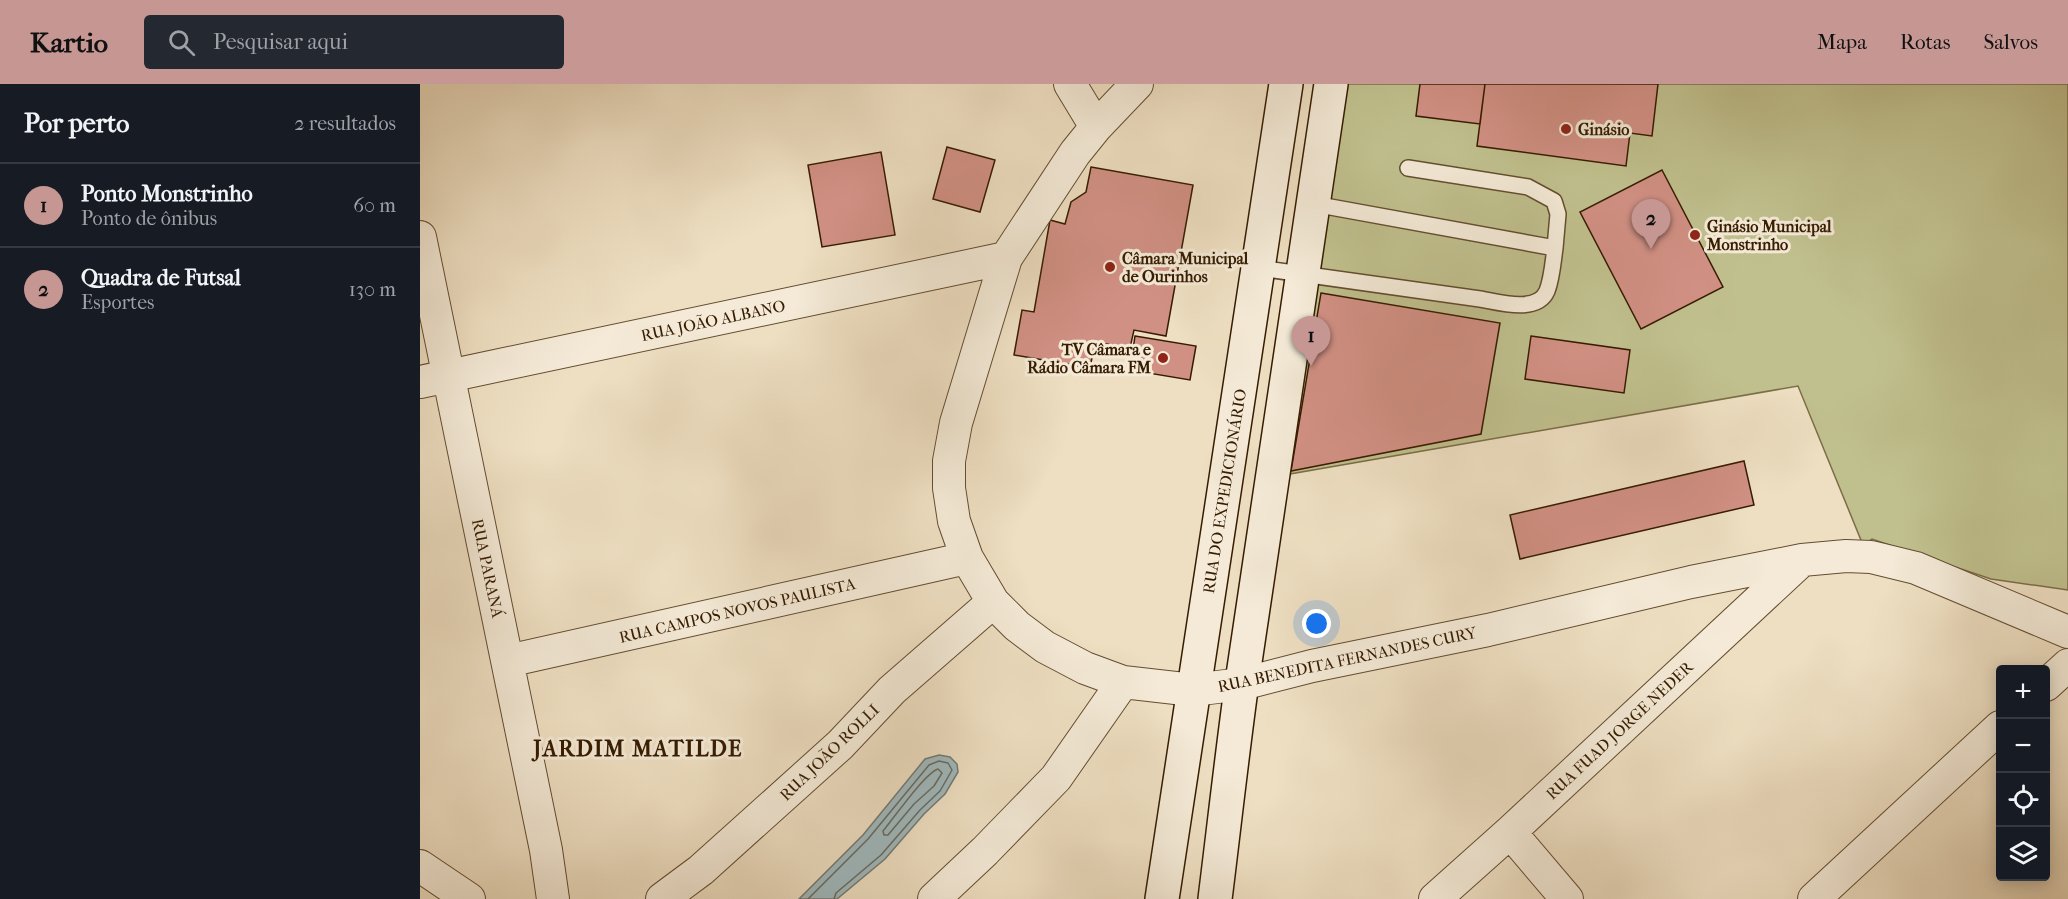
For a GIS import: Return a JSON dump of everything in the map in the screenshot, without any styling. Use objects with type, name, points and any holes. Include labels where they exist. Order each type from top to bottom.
[{"type":"main road","name":"RUA DO EXPEDICIONÁRIO","points":[[1162,899],[1286,84]]},
{"type":"main road","points":[[1215,899],[1242,684],[1304,275],[1330,84]]},
{"type":"main road","points":[[1237,409],[1282,415]]},
{"type":"street","points":[[1070,84],[1096,127]]},
{"type":"street","name":"RUA BENEDITA FERNANDES CURY","points":[[1137,84],[1075,153],[1006,258],[956,423],[950,461],[949,489],[954,521],[967,558],[993,602],[1017,626],[1045,647],[1085,668],[1123,682],[1193,690],[1242,684],[1312,666],[1488,630],[1691,582],[1802,560],[1846,556],[1889,560],[1917,568],[2068,632]]},
{"type":"street","name":"RUA PARANÁ","points":[[420,237],[435,379],[508,661],[554,899]]},
{"type":"street","name":"RUA JOÃO ALBANO","points":[[435,379],[1006,258]]},
{"type":"street","name":"RUA CAMPOS NOVOS PAULISTA","points":[[508,661],[967,558]]},
{"type":"street","name":"RUA FUAD JORGE NEDER","points":[[1435,899],[1802,560]]},
{"type":"street","name":"RUA JOÃO ROLLI","points":[[662,899],[701,870],[745,831],[840,745],[892,690],[993,602]]},
{"type":"street","points":[[2050,681],[2068,665]]},
{"type":"street","points":[[934,899],[985,851],[1056,778],[1123,682]]},
{"type":"street","points":[[1814,899],[1996,732]]},
{"type":"street","points":[[1510,832],[1567,899]]},
{"type":"street","points":[[420,866],[469,899]]},
{"type":"lane","points":[[1259,268],[1480,298],[1515,305],[1534,303],[1543,298],[1548,289],[1555,248],[1558,214],[1554,201],[1528,187],[1408,168]]},
{"type":"lane","points":[[1314,204],[1555,248]]},
{"type":"green space","name":"Ginásio Municipal Monstrinho","points":[[1346,84],[2068,84],[2068,590],[1991,579],[1872,539],[1863,545],[1798,386],[1284,475]]},
{"type":"water","points":[[939,755],[950,757],[957,764],[958,772],[945,794],[924,814],[885,859],[837,899],[799,899],[863,835],[925,759]]},
{"type":"building","points":[[1420,84],[1485,84],[1480,124],[1416,116]]},
{"type":"building","name":"Ginásio","points":[[1485,84],[1658,84],[1652,136],[1630,133],[1626,166],[1477,146]]},
{"type":"building","points":[[947,147],[995,160],[980,212],[933,199]]},
{"type":"building","points":[[881,152],[895,235],[822,247],[808,165]]},
{"type":"building","name":"Câmara Municipal de Ourinhos","points":[[1091,167],[1193,185],[1166,336],[1134,330],[1130,348],[1095,342],[1090,368],[1014,355],[1022,310],[1034,312],[1050,220],[1065,224],[1071,202],[1086,192]]},
{"type":"building","points":[[1662,170],[1723,287],[1641,329],[1580,212]]},
{"type":"building","points":[[1321,293],[1500,323],[1481,434],[1291,471]]},
{"type":"building","name":"TV Câmara e Rádio Câmara FM","points":[[1135,336],[1196,346],[1190,380],[1130,370]]},
{"type":"building","points":[[1531,336],[1630,350],[1624,393],[1525,379]]},
{"type":"building","points":[[1744,461],[1754,505],[1520,559],[1510,515]]},
{"type":"place","name":"Ginásio","points":[[1566,129]]},
{"type":"place","name":"Ginásio Municipal Monstrinho","points":[[1695,235]]},
{"type":"place","name":"Quadra de Futsal","points":[[1651,249]]},
{"type":"place","name":"Câmara Municipal de Ourinhos","points":[[1110,267]]},
{"type":"place","name":"TV Câmara e Rádio Câmara FM","points":[[1163,358]]},
{"type":"place","name":"Ponto Monstrinho","points":[[1311,366]]},
{"type":"district","name":"JARDIM MATILDE","points":[[638,748]]}]
